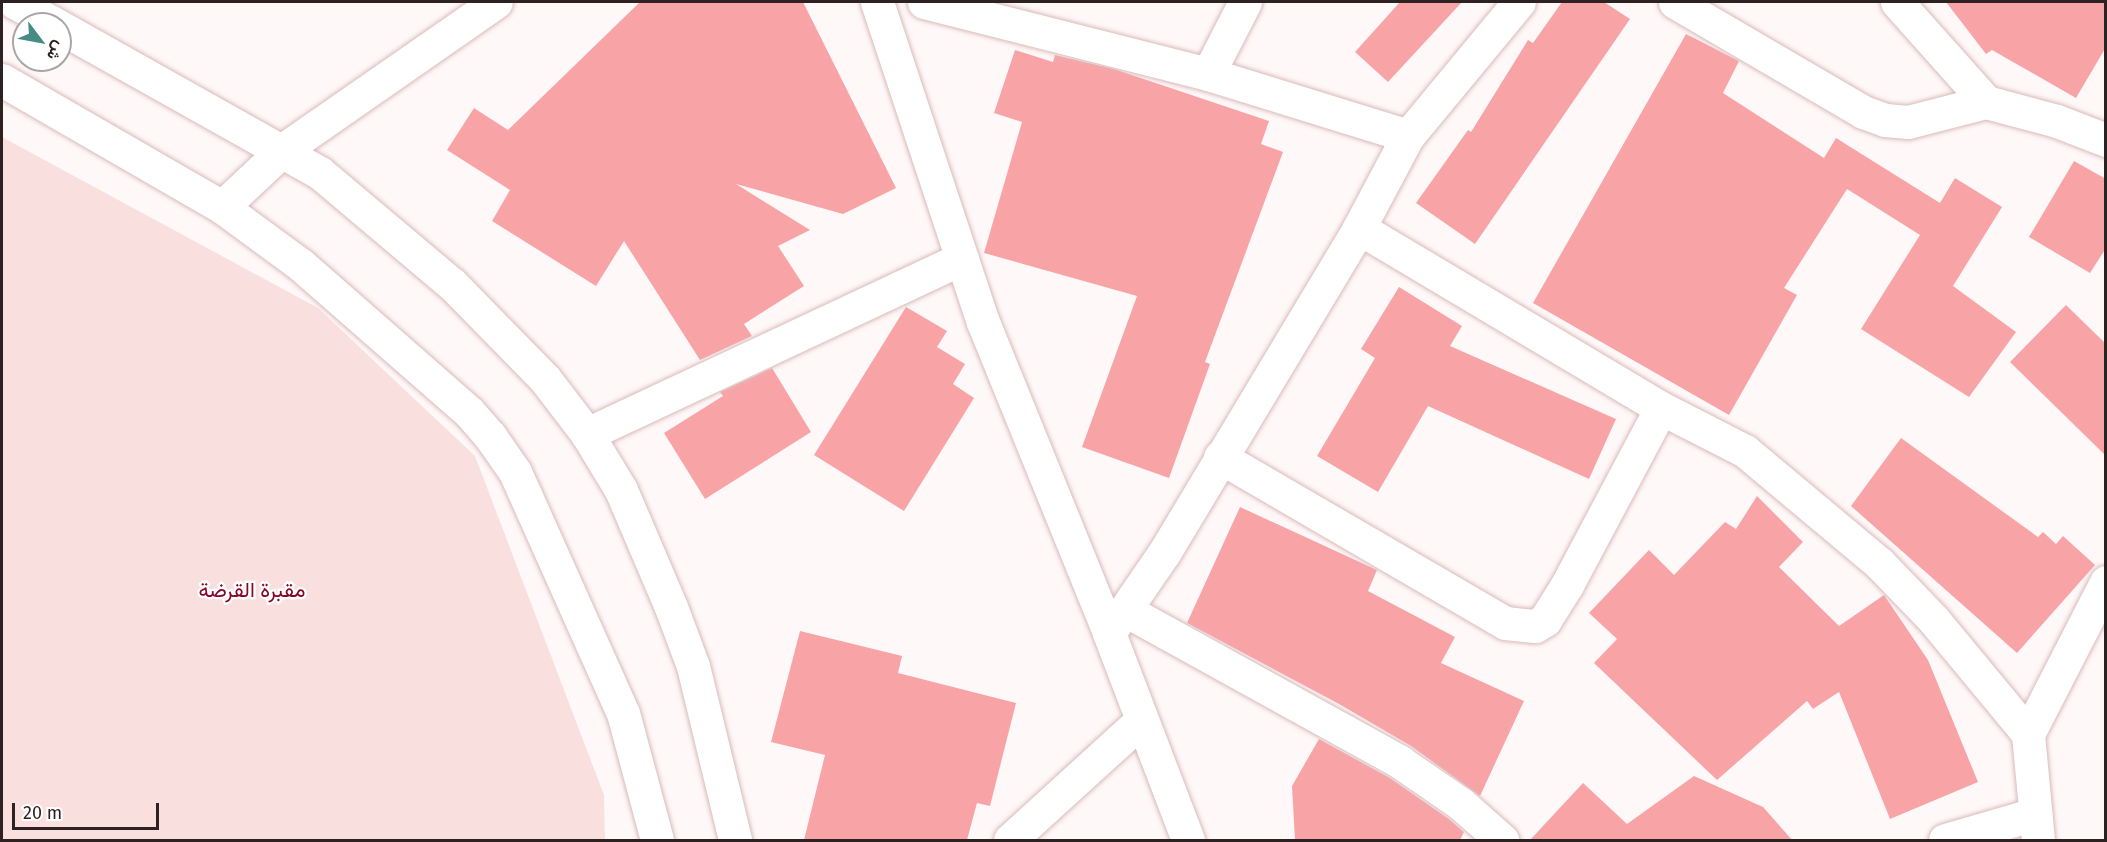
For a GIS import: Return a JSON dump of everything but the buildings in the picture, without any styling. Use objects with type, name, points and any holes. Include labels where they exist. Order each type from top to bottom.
[{"type":"street","points":[[14,2],[33,12]]},
{"type":"street","points":[[222,207],[283,150],[496,2]]},
{"type":"street","points":[[877,2],[987,333],[1118,622],[1142,721],[1188,840]]},
{"type":"street","points":[[924,2],[1208,74],[1408,136]]},
{"type":"street","points":[[1208,74],[1245,2]]},
{"type":"street","points":[[1118,622],[1359,228],[1408,136],[1519,2]]},
{"type":"street","points":[[1675,2],[1863,112],[1885,120],[1908,122],[1986,102],[2057,121],[2106,140]]},
{"type":"street","points":[[1897,2],[1986,102]]},
{"type":"street","points":[[72,34],[283,150],[320,173],[452,284],[545,379],[587,434],[621,490],[693,666],[735,840]]},
{"type":"street","points":[[2,80],[222,207],[301,265],[468,412],[515,472],[623,712],[657,840]]},
{"type":"street","points":[[1359,228],[1661,408],[1745,451],[1879,563],[1933,619],[2028,734]]},
{"type":"street","points":[[587,434],[962,258]]},
{"type":"street","points":[[1220,457],[1505,623],[1534,626],[1545,620],[1567,585],[1661,408]]},
{"type":"street","points":[[1945,840],[2036,827],[2028,734],[2105,585]]},
{"type":"street","points":[[1118,622],[1400,762],[1461,804],[1502,840]]},
{"type":"street","points":[[1010,840],[1142,721]]},
{"type":"green space","name":"مقبرة القرضة","points":[[2,137],[318,308],[475,456],[604,795],[605,840],[2,840]]}]
